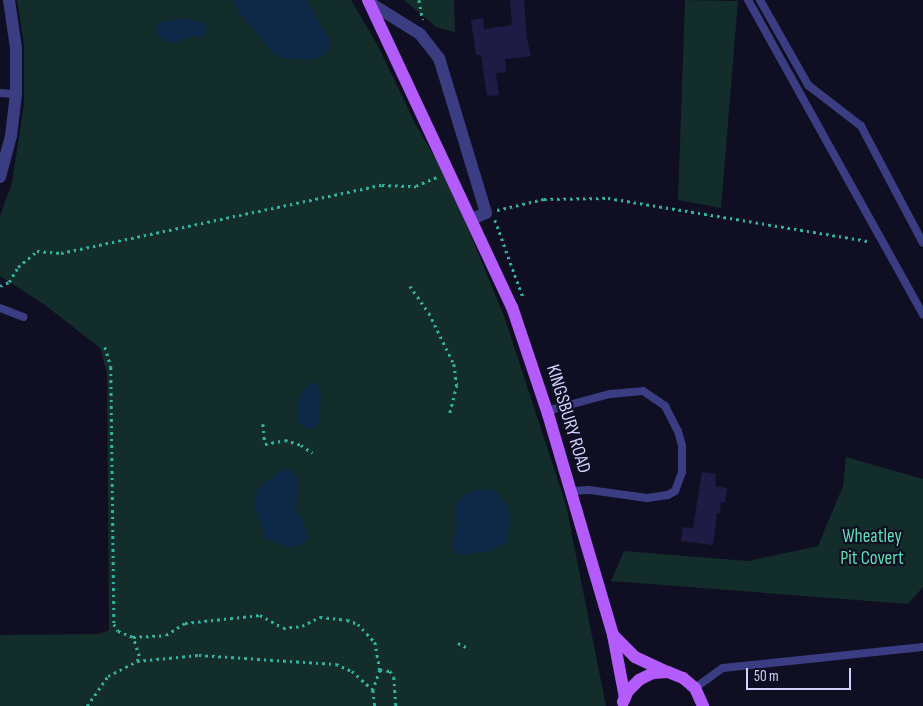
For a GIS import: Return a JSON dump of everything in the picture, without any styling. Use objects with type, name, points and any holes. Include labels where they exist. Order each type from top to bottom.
[{"type":"main road","name":"KINGSBURY ROAD","points":[[369,2],[450,171],[512,307],[548,414],[613,635],[624,702]]},
{"type":"main road","name":"KINGSBURY ROAD","points":[[613,635],[635,657],[683,678],[695,688]]},
{"type":"main road","name":"KINGSBURY ROAD","points":[[624,702],[639,680],[653,673],[668,672]]},
{"type":"main road","points":[[695,688],[703,706]]},
{"type":"street","points":[[0,178],[11,136],[16,94],[16,48],[9,0]]},
{"type":"street","name":"KINGSBURY ROAD","points":[[369,2],[422,36],[439,58],[486,213]]},
{"type":"street","points":[[472,219],[486,213]]},
{"type":"lane","points":[[748,0],[923,315]]},
{"type":"lane","points":[[760,0],[808,85],[861,126],[923,243]]},
{"type":"lane","points":[[0,93],[16,94]]},
{"type":"lane","points":[[0,308],[23,317]]},
{"type":"lane","points":[[548,414],[554,409],[610,394],[643,391],[665,406],[678,431],[682,446],[682,472],[675,491],[668,495],[647,498],[589,490],[571,491]]},
{"type":"lane","points":[[695,688],[724,668],[923,647]]},
{"type":"path","points":[[419,0],[424,22],[422,36]]},
{"type":"path","points":[[0,286],[9,282],[18,267],[38,251],[61,253],[382,185],[416,186],[450,171]]},
{"type":"path","points":[[486,213],[544,200],[608,198],[869,241]]},
{"type":"path","points":[[410,286],[429,313],[454,364],[458,385],[450,413]]},
{"type":"path","points":[[105,346],[111,367],[114,624],[118,631],[133,638],[166,635],[185,623],[260,615],[283,628],[302,626],[320,617],[358,624],[375,642],[380,670],[373,690],[375,706]]},
{"type":"path","points":[[263,424],[265,444],[285,440],[301,444],[313,453]]},
{"type":"path","points":[[133,638],[139,656],[137,661]]},
{"type":"path","points":[[458,643],[470,649]]},
{"type":"path","points":[[87,706],[108,676],[137,661],[199,655],[336,664],[352,671],[373,690]]},
{"type":"path","points":[[380,670],[390,671],[394,677],[396,706]]},
{"type":"green space","points":[[17,0],[351,0],[377,44],[416,125],[448,180],[504,316],[566,505],[606,706],[0,706],[0,635],[99,634],[109,630],[107,373],[100,348],[45,305],[0,276],[0,216],[12,183],[24,104],[24,44]]},
{"type":"green space","points":[[404,0],[454,0],[455,32],[436,27]]},
{"type":"green space","points":[[685,0],[738,1],[721,208],[678,200]]},
{"type":"green space","name":"Wheatley Pit Covert","points":[[846,457],[923,479],[923,587],[908,604],[611,581],[624,551],[748,561],[818,546],[843,486]]},
{"type":"water","points":[[233,0],[306,0],[329,38],[329,49],[321,57],[312,60],[282,58],[271,51],[239,12]]},
{"type":"water","points":[[188,18],[206,24],[206,37],[194,36],[172,44],[159,37],[156,27],[159,22]]},
{"type":"water","points":[[311,382],[318,384],[321,396],[319,423],[313,429],[298,424],[296,417],[299,396]]},
{"type":"water","points":[[284,468],[293,472],[298,479],[296,508],[308,533],[306,542],[291,548],[265,539],[254,502],[259,488]]},
{"type":"water","points":[[475,490],[495,490],[507,506],[510,516],[507,542],[492,551],[458,555],[452,547],[457,522],[454,509],[462,496]]},
{"type":"building","points":[[510,0],[524,0],[527,39],[531,56],[505,59],[506,72],[496,73],[499,95],[487,96],[481,55],[476,55],[471,20],[483,18],[484,29],[512,25]]},
{"type":"building","points":[[702,472],[716,474],[715,486],[727,488],[725,502],[721,502],[720,513],[717,514],[713,545],[681,541],[683,527],[693,528]]}]
